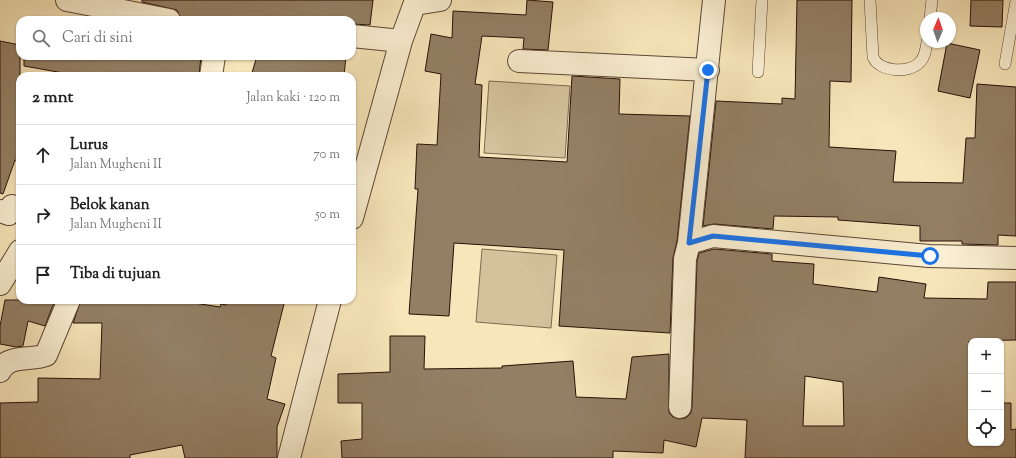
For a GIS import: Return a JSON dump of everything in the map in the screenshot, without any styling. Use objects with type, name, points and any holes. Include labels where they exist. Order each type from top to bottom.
[{"type":"street","points":[[67,0],[149,16]]},
{"type":"street","points":[[356,204],[401,41],[415,2],[440,0]]},
{"type":"street","points":[[680,407],[685,259],[689,243],[714,0]]},
{"type":"street","points":[[356,36],[401,41]]},
{"type":"street","points":[[212,72],[213,60]]},
{"type":"street","points":[[518,61],[708,70]]},
{"type":"street","points":[[0,211],[8,214],[12,206],[16,208]]},
{"type":"street","points":[[689,243],[713,236],[930,256],[1016,258]]},
{"type":"street","points":[[0,284],[16,258]]},
{"type":"street","points":[[0,371],[6,363],[16,359],[39,358],[46,355],[67,304]]},
{"type":"street","points":[[289,458],[329,304]]},
{"type":"lane","points":[[758,72],[762,0]]},
{"type":"lane","points":[[870,0],[873,57],[876,62],[881,66],[898,69],[915,66],[924,57],[926,48]]},
{"type":"lane","points":[[931,12],[932,0]]},
{"type":"lane","points":[[1005,64],[1016,1]]},
{"type":"shaded area","points":[[489,81],[570,86],[565,158],[484,153]]},
{"type":"shaded area","points":[[482,249],[557,255],[551,328],[476,322]]},
{"type":"building","points":[[142,0],[373,0],[370,25],[356,24],[356,16],[179,16],[177,10],[142,2]]},
{"type":"building","points":[[527,0],[553,2],[548,50],[523,49],[524,38],[482,36],[475,84],[482,85],[479,157],[567,162],[572,76],[620,79],[619,114],[690,116],[677,241],[673,258],[670,333],[559,326],[564,250],[454,243],[449,316],[409,314],[418,189],[415,189],[417,144],[437,145],[441,74],[425,71],[431,34],[452,38],[453,11],[526,15]]},
{"type":"building","points":[[797,0],[852,0],[851,82],[830,81],[829,147],[896,151],[893,182],[963,183],[966,138],[975,138],[977,84],[1016,87],[1016,236],[998,235],[998,245],[962,244],[962,241],[920,241],[920,226],[838,220],[838,217],[774,216],[773,229],[714,224],[703,226],[716,101],[782,104],[782,98],[795,99]]},
{"type":"building","points":[[971,0],[1003,0],[1002,27],[970,26]]},
{"type":"building","points":[[0,41],[16,44],[16,60],[20,60],[20,72],[16,72],[16,160],[3,194],[0,193]]},
{"type":"building","points":[[956,45],[980,50],[970,98],[938,91],[946,48],[956,48]]},
{"type":"building","points":[[24,60],[201,60],[199,72],[58,72],[24,66]]},
{"type":"building","points":[[256,60],[346,60],[344,72],[252,72]]},
{"type":"building","points":[[714,249],[772,254],[772,261],[814,264],[813,284],[877,292],[879,277],[926,284],[924,298],[987,299],[988,282],[1016,282],[1016,340],[1004,340],[1004,338],[968,338],[968,446],[1004,446],[1004,403],[1011,403],[1011,430],[1016,429],[1016,458],[745,458],[747,420],[702,418],[696,447],[664,440],[663,453],[613,451],[613,458],[342,458],[341,441],[362,439],[362,403],[338,403],[338,374],[390,372],[390,336],[425,336],[424,369],[502,368],[502,366],[573,361],[576,397],[626,399],[632,357],[669,354],[669,413],[673,417],[679,419],[686,418],[691,413],[692,407],[697,261],[699,253]],"holes":[[[805,376],[843,382],[844,426],[803,426]]]},
{"type":"building","points":[[5,300],[16,300],[16,304],[53,304],[45,326],[28,321],[23,346],[16,347],[0,344],[0,326]]},
{"type":"building","points":[[80,304],[201,304],[220,307],[221,304],[284,304],[271,356],[276,358],[267,399],[285,404],[277,427],[277,458],[185,458],[182,445],[130,455],[130,458],[0,458],[0,403],[38,402],[38,378],[100,379],[102,323],[73,323]]},
{"type":"route","points":[[708,70],[689,243],[713,236],[930,256]]}]
